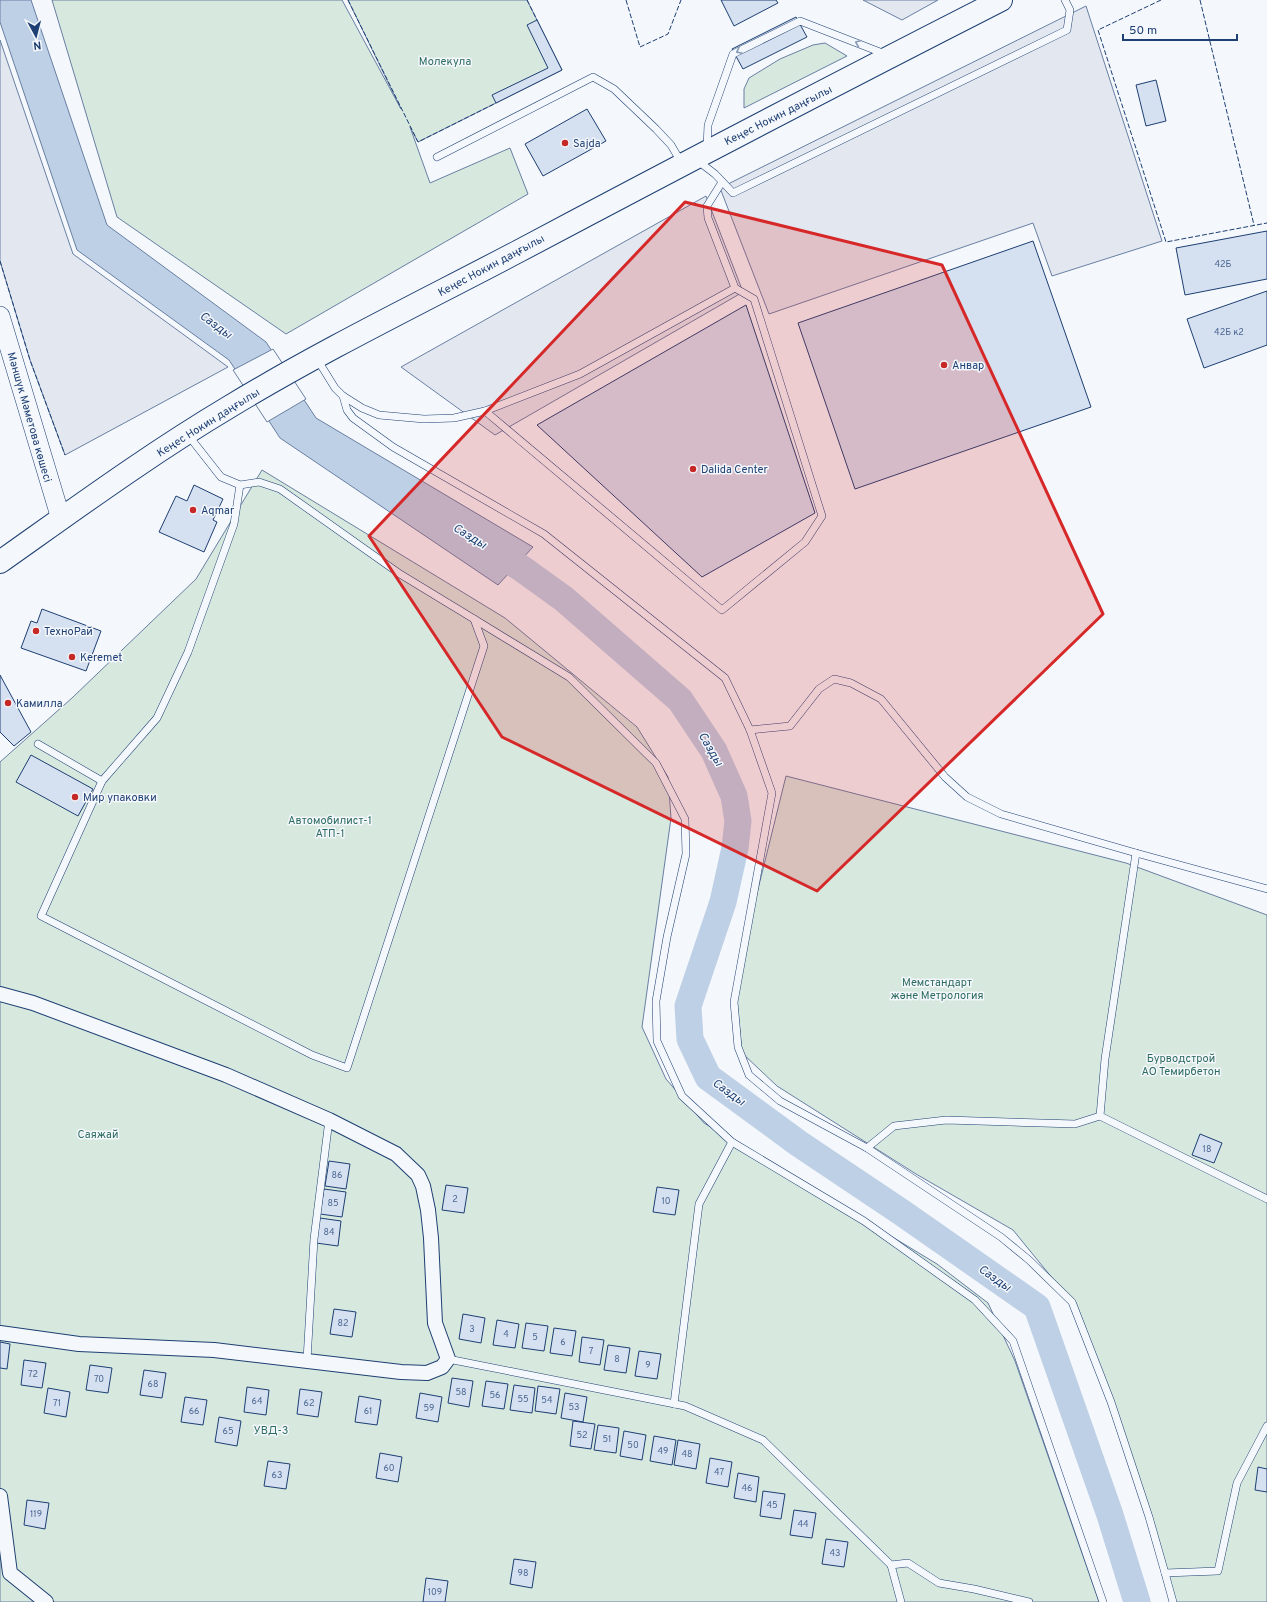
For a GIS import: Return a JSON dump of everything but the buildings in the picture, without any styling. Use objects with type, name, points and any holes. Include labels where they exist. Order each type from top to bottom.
[{"type":"highway","name":"Кеңес Нокин даңғылы","points":[[0,562],[187,434],[229,407],[308,362],[694,158],[1001,0]]},
{"type":"main road","name":"Мәншүк Мәметова көшесі","points":[[0,316],[61,519]]},
{"type":"street","points":[[0,994],[32,1003],[226,1075],[329,1120],[396,1154],[418,1175],[423,1186],[428,1210],[435,1323],[448,1360],[442,1367],[428,1373],[401,1372],[214,1350],[79,1344],[0,1333]]},
{"type":"street","points":[[0,1496],[5,1570],[46,1602]]},
{"type":"lane","points":[[437,157],[593,77],[614,88],[656,129],[670,145],[694,158],[715,174],[732,193],[1067,30],[1070,10],[1065,0]]},
{"type":"lane","points":[[694,158],[708,125],[733,54],[800,21],[888,55],[895,54]]},
{"type":"lane","points":[[485,411],[722,610],[805,542],[822,516],[754,299],[735,288],[708,218],[708,206],[722,182]]},
{"type":"lane","points":[[308,362],[343,396],[362,408],[379,415],[424,419],[454,418],[485,411],[580,374],[735,288]]},
{"type":"lane","points":[[343,396],[347,410],[352,418],[393,447],[544,534],[725,678],[750,730],[772,793],[734,1002],[738,1047],[749,1075],[780,1101],[867,1148],[1001,1237],[1029,1260],[1072,1302],[1111,1402],[1149,1517],[1173,1602]]},
{"type":"lane","points":[[187,434],[221,476],[240,485],[259,482],[280,489],[400,574],[569,677],[656,763],[685,819],[686,854],[667,937],[656,1001],[657,1041],[682,1096],[732,1142],[864,1221],[975,1300],[1012,1341],[1103,1602]]},
{"type":"lane","points":[[240,485],[234,524],[188,652],[157,718],[102,781],[41,916],[312,1055],[347,1068],[484,646],[474,619]]},
{"type":"lane","points":[[750,730],[790,726],[818,689],[834,679],[851,683],[881,699],[945,777],[967,797],[1001,814],[1267,889]]},
{"type":"lane","points":[[38,744],[102,781]]},
{"type":"lane","points":[[1100,1116],[1105,1060],[1136,853]]},
{"type":"lane","points":[[867,1148],[894,1126],[946,1120],[1075,1124],[1100,1116],[1267,1198]]},
{"type":"lane","points":[[307,1360],[314,1239],[329,1120]]},
{"type":"lane","points":[[674,1404],[700,1204],[732,1142]]},
{"type":"lane","points":[[448,1360],[685,1406],[763,1440],[891,1565],[901,1602]]},
{"type":"lane","points":[[1165,1573],[1218,1571],[1237,1483],[1267,1426]]},
{"type":"lane","points":[[891,1565],[908,1564],[938,1583],[974,1588],[1028,1602]]},
{"type":"highlighted area","points":[[685,202],[942,265],[1103,614],[817,891],[502,737],[369,536]]},
{"type":"green space","name":"Молекула","points":[[52,0],[342,0],[401,109],[348,0],[527,0],[562,70],[418,142],[410,127],[430,183],[510,148],[528,194],[286,334],[117,217]]},
{"type":"green space","points":[[825,43],[847,56],[744,108],[744,89],[749,78],[780,59],[813,45]]},
{"type":"green space","points":[[262,470],[505,618],[637,727],[668,777],[671,818],[642,1027],[666,1079],[704,1123],[937,1264],[988,1303],[1015,1361],[1099,1602],[0,1602],[0,762],[72,698],[196,579]]},
{"type":"green space","name":"Мемстандарт және Метрология","points":[[786,776],[1126,863],[1267,915],[1267,1602],[1174,1602],[1136,1483],[1075,1306],[1013,1230],[916,1174],[777,1086],[742,1053],[735,982]]},
{"type":"shaded area","points":[[863,0],[938,0],[902,20]]},
{"type":"shaded area","points":[[1086,6],[1162,241],[1052,276],[1033,223],[769,314],[720,188]]},
{"type":"shaded area","points":[[0,40],[73,254],[228,367],[65,455],[30,360],[0,261]]},
{"type":"shaded area","points":[[706,196],[743,292],[495,435],[401,367]]},
{"type":"water","points":[[0,0],[31,0],[107,225],[266,342],[316,418],[533,547],[498,585],[280,438],[229,360],[77,250],[0,22]]},
{"type":"pier","points":[[273,349],[306,399],[267,422],[233,370]]},
{"type":"waterway","name":"Сазды","points":[[485,546],[521,568],[564,599],[680,700],[714,751],[734,796],[738,821],[735,848],[723,902],[688,1006],[690,1039],[708,1077],[798,1143],[901,1212],[1037,1307],[1110,1515],[1137,1602]]},
{"type":"fence","points":[[348,0],[418,142],[496,103]]},
{"type":"fence","points":[[527,0],[537,20]]},
{"type":"fence","points":[[626,0],[640,47],[668,34],[681,0]]},
{"type":"fence","points":[[1161,0],[1098,30],[1166,242],[1267,223]]},
{"type":"fence","points":[[1200,0],[1254,225]]},
{"type":"fence","points":[[0,261],[30,360],[65,455]]},
{"type":"place","name":"Sajda","points":[[565,143]]},
{"type":"place","name":"Анвар","points":[[944,365]]},
{"type":"place","name":"Dalida Center","points":[[693,469]]},
{"type":"place","name":"Aqmar","points":[[193,510]]},
{"type":"place","name":"ТехноРай","points":[[36,631]]},
{"type":"place","name":"Keremet","points":[[72,657]]},
{"type":"place","name":"Камилла","points":[[8,703]]},
{"type":"place","name":"Мир упаковки","points":[[75,797]]},
{"type":"park label","name":"Автомобилист-1 АТП-1","points":[[330,826]]},
{"type":"park label","name":"Бурводстрой АО Темирбетон","points":[[1181,1064]]},
{"type":"park label","name":"Саяжай","points":[[98,1134]]},
{"type":"park label","name":"УВД-3","points":[[271,1430]]}]
